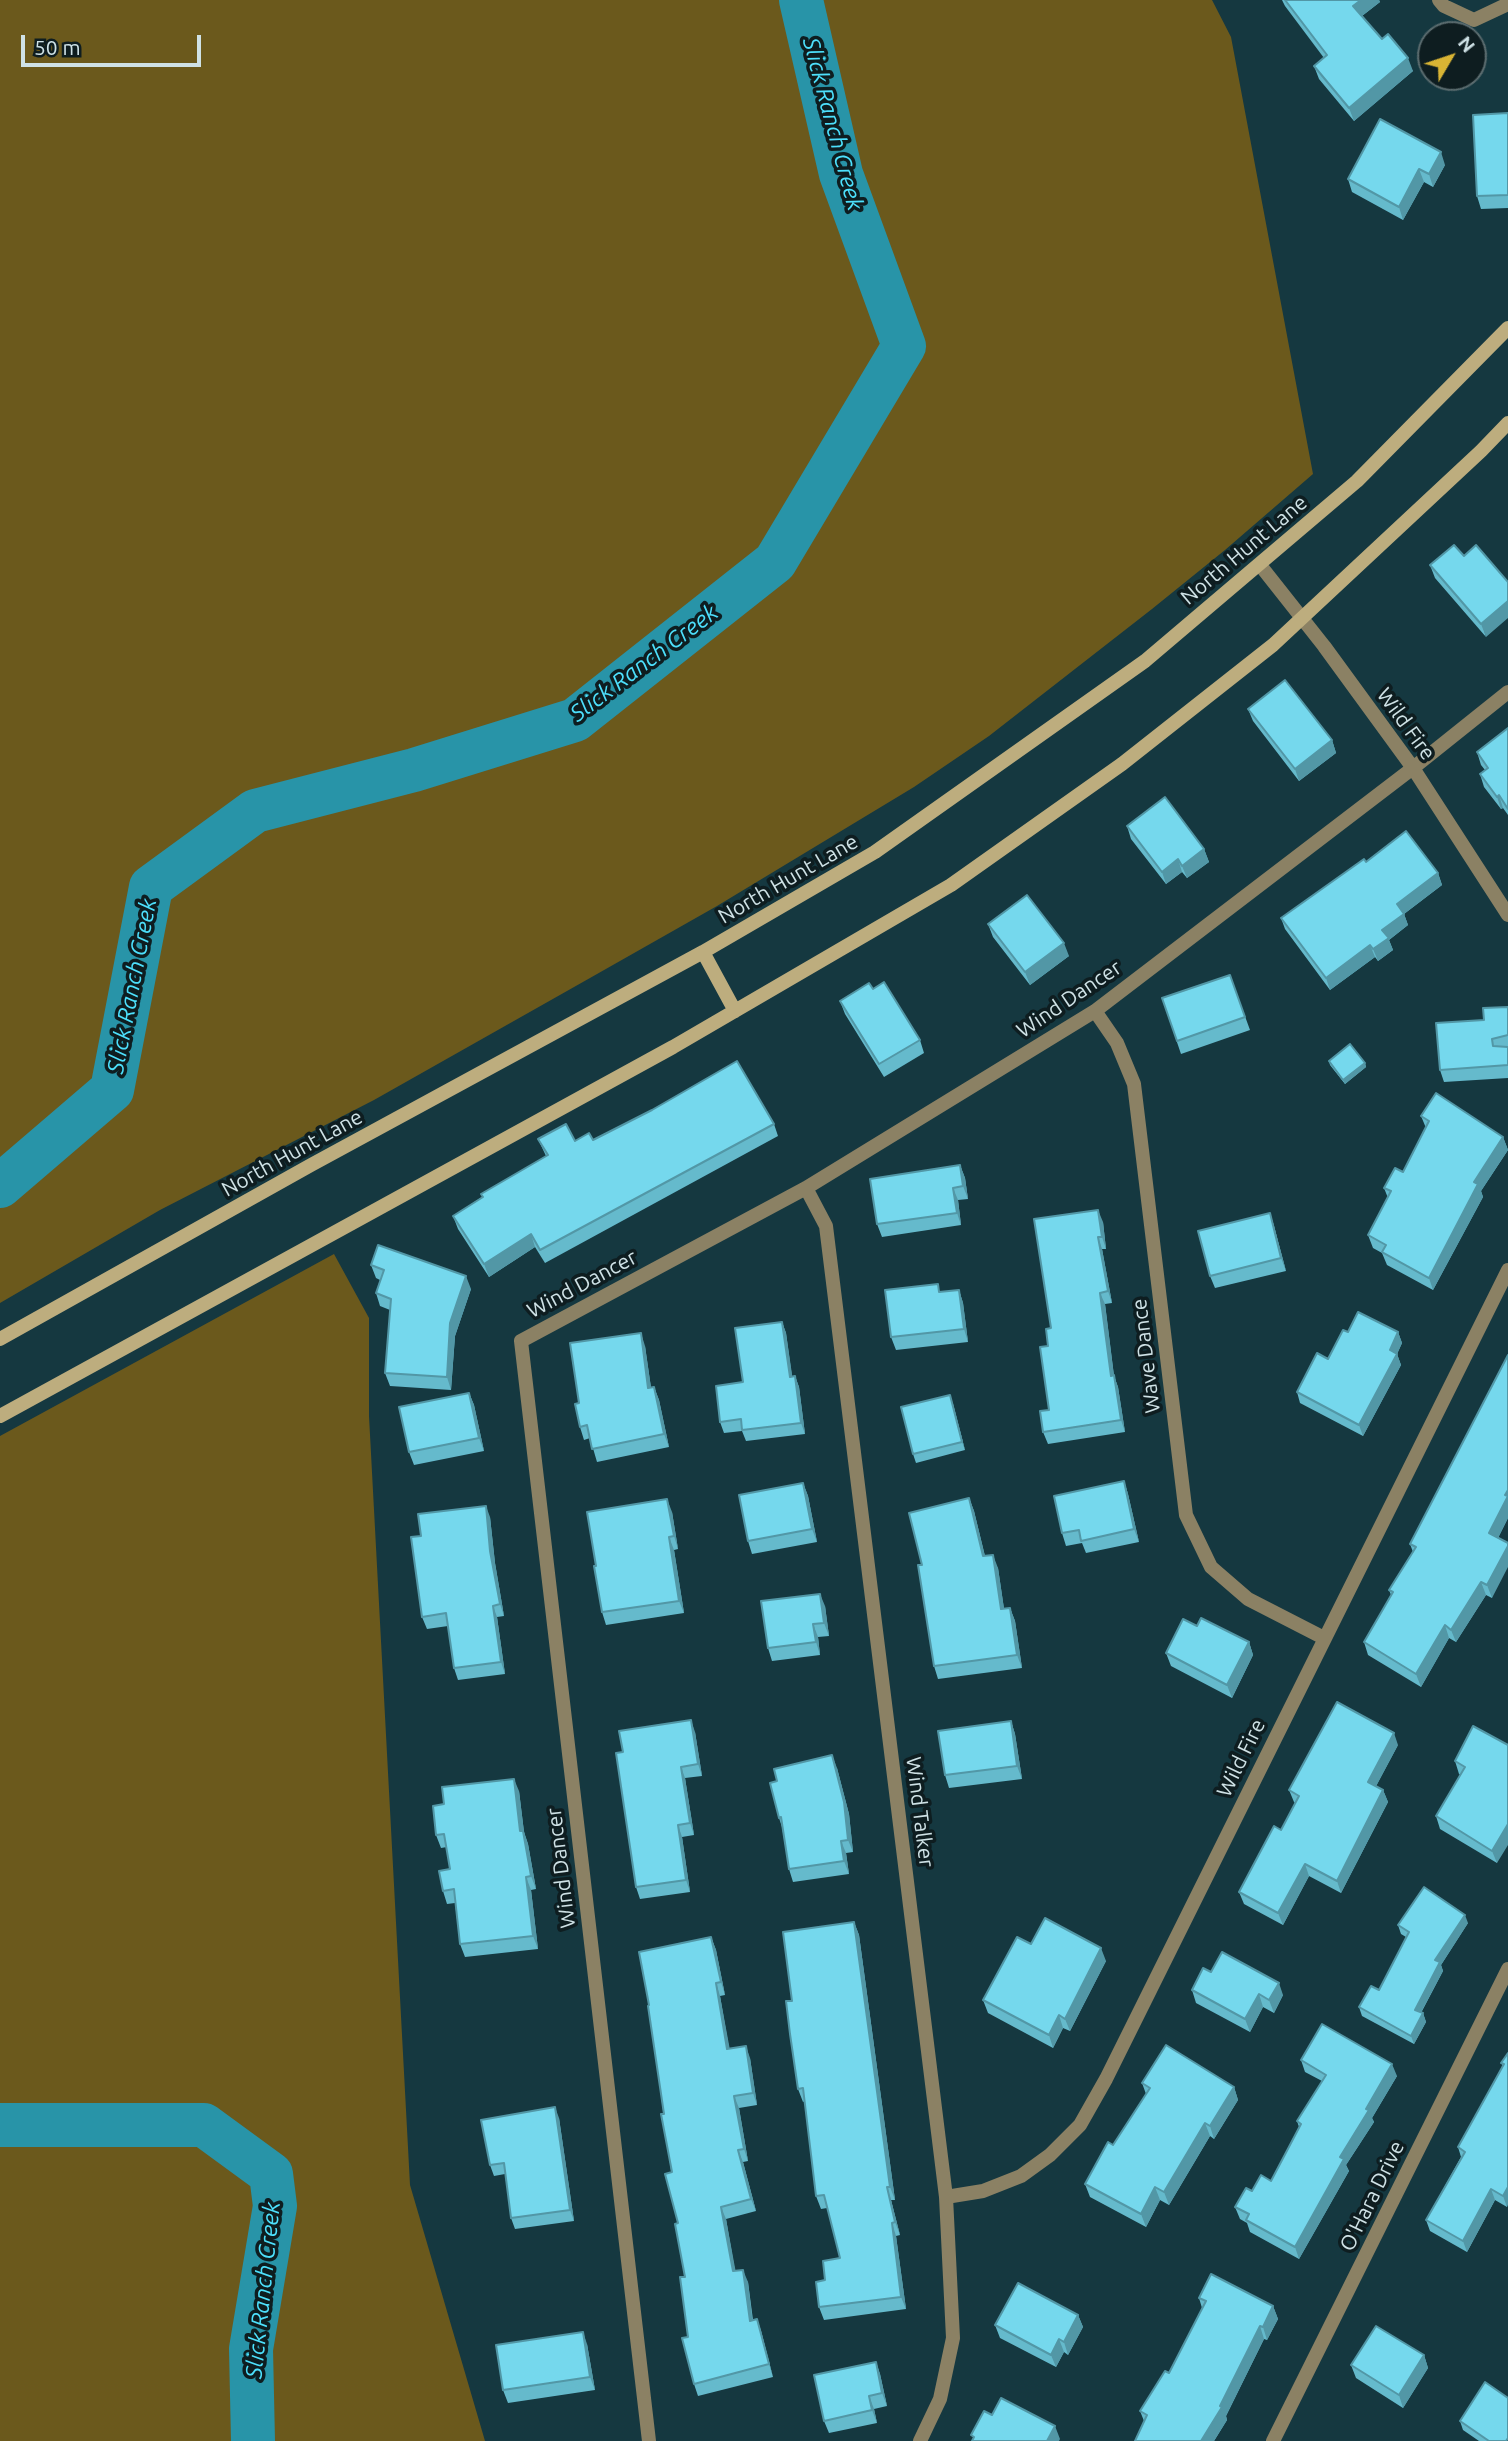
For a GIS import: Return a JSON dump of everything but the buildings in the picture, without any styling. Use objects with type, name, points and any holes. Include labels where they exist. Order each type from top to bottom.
[{"type":"main road","name":"North Hunt Lane","points":[[0,1339],[311,1165],[703,952],[864,859],[1145,662],[1357,481],[1508,328]]},
{"type":"main road","points":[[0,1416],[735,1011],[951,885],[1122,764],[1303,620],[1508,423]]},
{"type":"main road","points":[[703,952],[735,1011]]},
{"type":"street","points":[[1439,0],[1444,6],[1475,20],[1508,4]]},
{"type":"street","name":"Wild Fire","points":[[1260,565],[1413,768],[1508,915]]},
{"type":"street","name":"Wind Dancer","points":[[649,2441],[521,1340],[806,1188],[1095,1011],[1508,692]]},
{"type":"street","name":"Wave Dance","points":[[1095,1011],[1117,1043],[1134,1084],[1186,1515],[1211,1567],[1248,1599],[1324,1638]]},
{"type":"street","name":"Wind Talker","points":[[806,1188],[826,1226],[946,2197],[953,2338],[940,2399],[920,2441]]},
{"type":"street","name":"Wild Fire","points":[[946,2197],[983,2190],[1021,2176],[1050,2155],[1080,2125],[1106,2079],[1508,1270]]},
{"type":"street","name":"O'Hara Drive","points":[[1273,2441],[1508,1969]]},
{"type":"shaded area","points":[[0,0],[1212,0],[1231,37],[1313,474],[1152,609],[989,736],[914,787],[717,906],[374,1100],[160,1210],[0,1303]]},
{"type":"shaded area","points":[[334,1254],[369,1318],[369,1416],[410,2185],[485,2441],[0,2441],[0,1436]]},
{"type":"waterway","name":"Slick Ranch Creek","points":[[0,1186],[112,1090],[151,887],[255,811],[414,770],[575,720],[775,562],[904,346],[841,174],[801,0]]},
{"type":"waterway","name":"Slick Ranch Creek","points":[[0,2125],[204,2125],[271,2174],[275,2206],[251,2349],[253,2441]]}]
